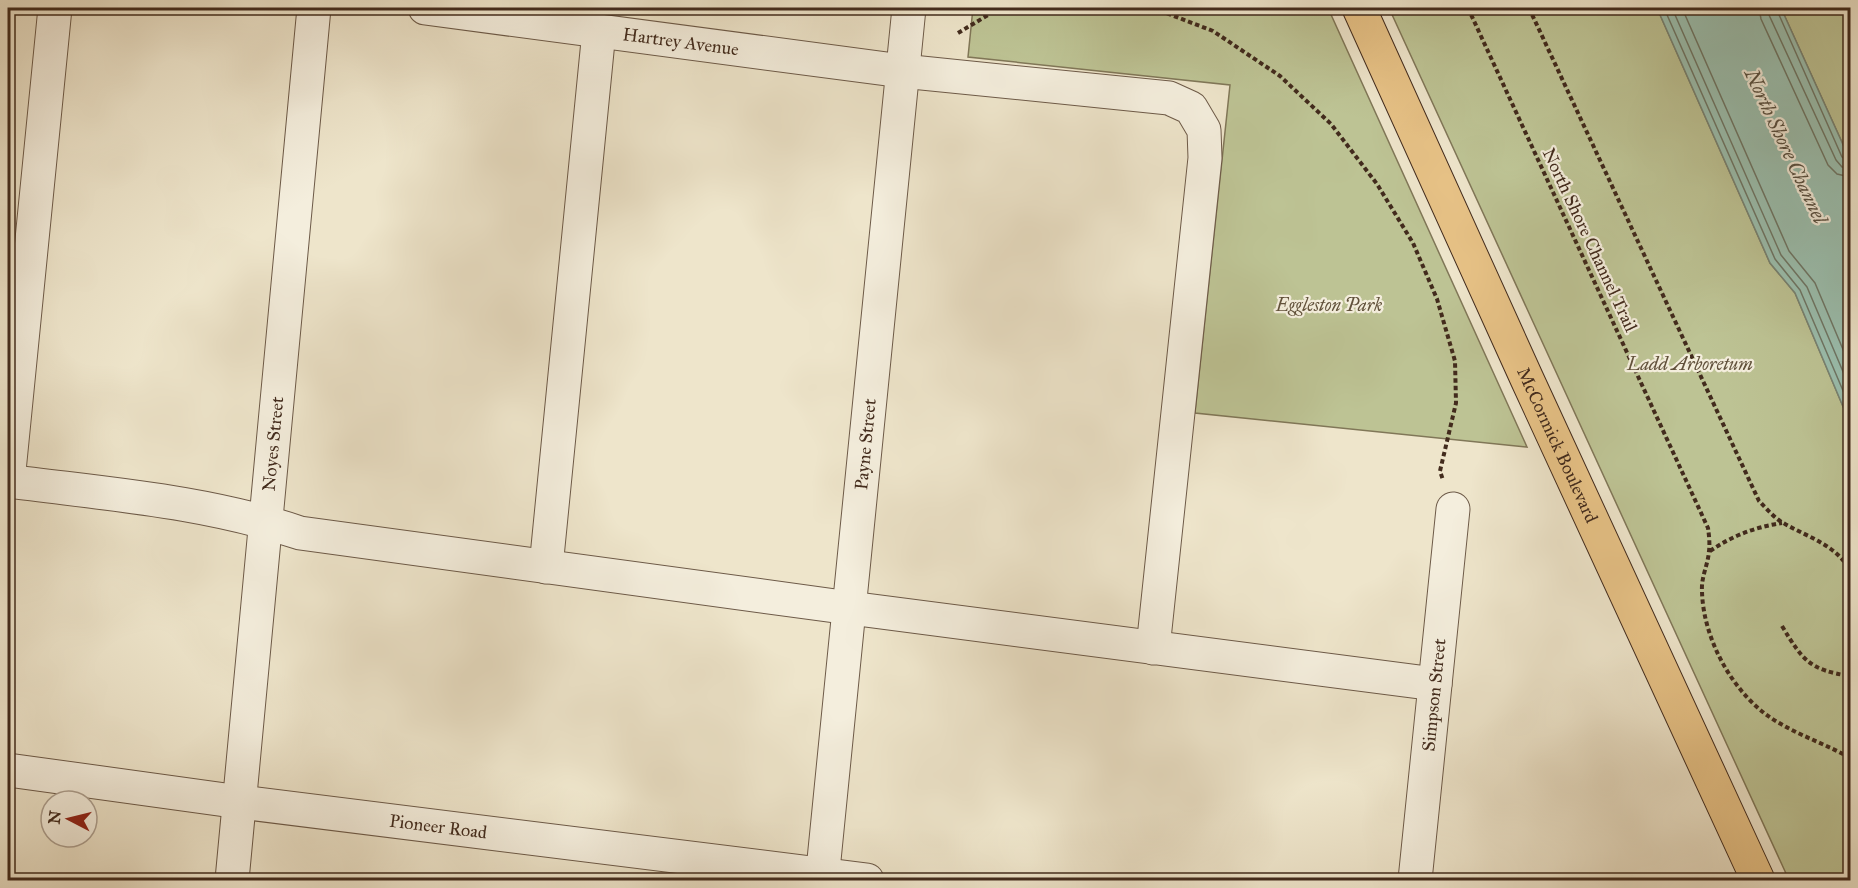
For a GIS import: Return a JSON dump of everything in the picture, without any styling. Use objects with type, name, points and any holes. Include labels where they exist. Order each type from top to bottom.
[{"type":"main road","name":"McCormick Boulevard","points":[[1359,8],[1758,880]]},
{"type":"street","points":[[55,8],[8,481],[214,508],[266,521],[300,533],[850,609],[1435,684]]},
{"type":"street","name":"Noyes Street","points":[[232,880],[314,8]]},
{"type":"street","name":"Hartrey Avenue","points":[[425,8],[561,16],[600,31],[902,71],[1169,98],[1191,108],[1204,130],[1205,158],[1154,648]]},
{"type":"street","name":"Payne Street","points":[[822,878],[909,8]]},
{"type":"street","points":[[546,567],[600,31]]},
{"type":"street","name":"Simpson Street","points":[[1415,880],[1453,509]]},
{"type":"street","name":"Pioneer Road","points":[[8,770],[822,878],[867,880]]},
{"type":"path","points":[[958,33],[988,15],[995,8]]},
{"type":"path","points":[[1153,8],[1213,31],[1280,76],[1331,124],[1377,184],[1407,233],[1437,298],[1455,361],[1456,402],[1440,471],[1453,509]]},
{"type":"path","name":"North Shore Channel Trail","points":[[1468,8],[1708,528],[1710,551],[1701,590],[1705,620],[1717,650],[1736,683],[1756,706],[1779,723],[1851,758]]},
{"type":"path","points":[[1529,8],[1759,501],[1782,523],[1835,552],[1851,571]]},
{"type":"path","points":[[1710,551],[1725,541],[1761,526],[1782,523]]},
{"type":"path","points":[[1782,626],[1797,651],[1813,666],[1828,673],[1851,676]]},
{"type":"green space","name":"Eggleston Park","points":[[973,8],[1328,8],[1527,447],[1195,413],[1230,85],[968,57]]},
{"type":"green space","name":"Ladd Arboretum","points":[[1389,8],[1657,8],[1770,263],[1795,293],[1850,423],[1850,880],[1789,880]]},
{"type":"green space","points":[[1781,8],[1850,8],[1850,160]]},
{"type":"water","name":"North Shore Channel","points":[[1657,8],[1781,8],[1850,160],[1850,423],[1795,293],[1770,263]]}]
